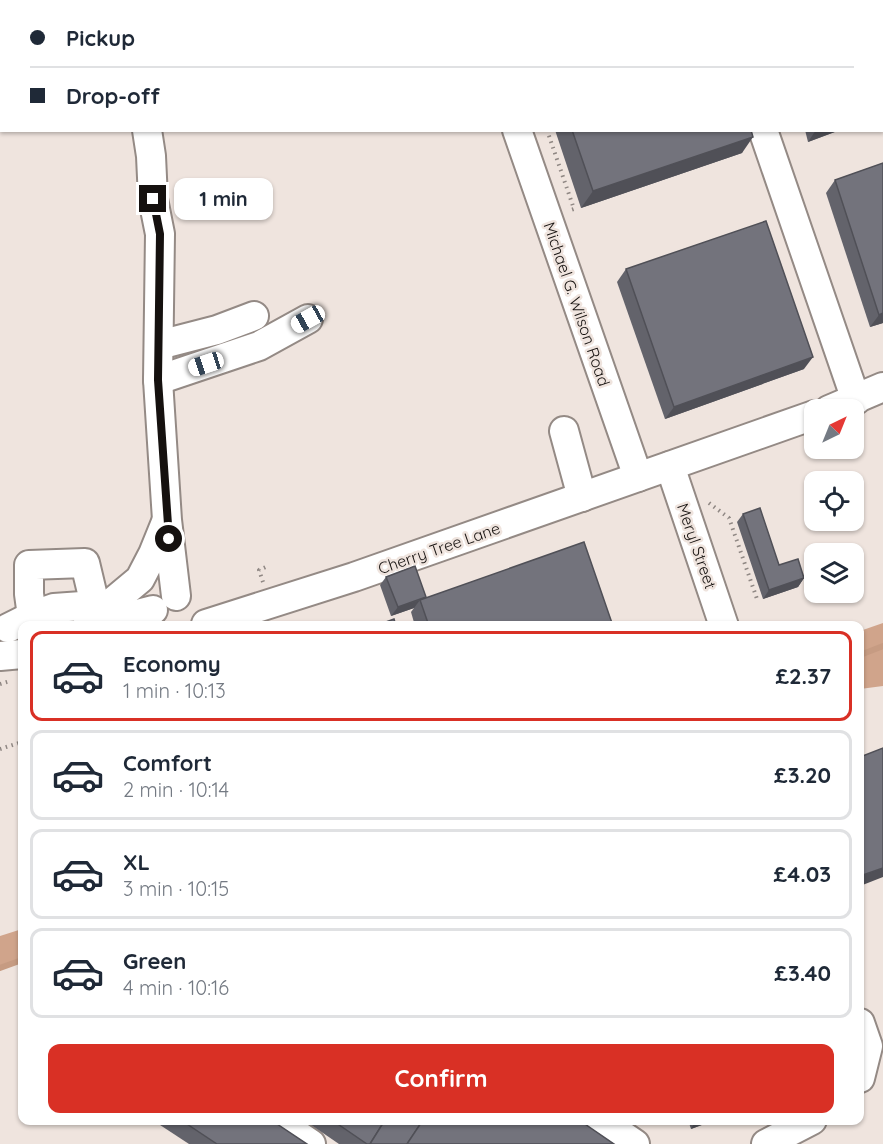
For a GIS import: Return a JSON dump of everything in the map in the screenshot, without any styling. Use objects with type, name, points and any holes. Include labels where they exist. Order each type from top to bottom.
[{"type":"street","points":[[131,132],[153,199],[160,234],[159,362],[167,520],[159,610]]},
{"type":"street","points":[[147,132],[153,199]]},
{"type":"street","name":"Michael G. Wilson Road","points":[[519,132],[638,477]]},
{"type":"street","points":[[765,132],[840,399]]},
{"type":"street","points":[[159,362],[217,330],[254,316]]},
{"type":"street","points":[[856,399],[883,387]]},
{"type":"street","name":"Cherry Tree Lane","points":[[218,621],[354,577],[804,419]]},
{"type":"street","points":[[564,430],[582,497]]},
{"type":"street","name":"Meryl Street","points":[[670,466],[722,621]]},
{"type":"street","points":[[29,621],[54,608],[111,604],[140,579],[167,520]]},
{"type":"street","points":[[22,621],[29,594],[29,565],[85,563],[95,605]]},
{"type":"street","points":[[99,621],[118,620],[159,610],[185,597],[200,607],[205,621]]},
{"type":"street","points":[[0,656],[18,654]]},
{"type":"street","points":[[864,1035],[868,1047],[864,1062]]},
{"type":"street","points":[[283,1125],[311,1144]]},
{"type":"street","points":[[607,1125],[635,1144]]},
{"type":"street","points":[[766,1144],[802,1125]]},
{"type":"path","points":[[704,499],[729,518],[757,599]]},
{"type":"path","points":[[265,588],[259,570],[268,567]]},
{"type":"path","points":[[0,749],[18,743]]},
{"type":"shaded area","points":[[883,623],[883,686],[864,688],[864,630]]},
{"type":"shaded area","points":[[18,930],[18,961],[0,968],[0,936]]},
{"type":"building","points":[[573,132],[752,132],[753,137],[593,191]]},
{"type":"building","points":[[883,163],[883,313],[879,315],[835,180]]},
{"type":"building","points":[[766,221],[813,357],[674,407],[626,269]]},
{"type":"building","points":[[760,508],[779,565],[798,559],[804,578],[769,590],[743,514]]},
{"type":"building","points":[[584,542],[611,621],[427,621],[420,600]]},
{"type":"building","points":[[415,566],[426,597],[398,607],[386,577]]},
{"type":"building","points":[[883,748],[883,868],[864,875],[864,755]]},
{"type":"building","points":[[188,1125],[278,1125],[307,1144],[217,1144]]},
{"type":"building","points":[[339,1125],[382,1125],[370,1144]]},
{"type":"building","points":[[382,1125],[420,1125],[407,1144],[370,1144]]},
{"type":"building","points":[[420,1125],[586,1125],[614,1144],[407,1144]]},
{"type":"waterway","points":[[864,653],[883,646]]},
{"type":"waterway","points":[[0,968],[18,961]]},
{"type":"route","points":[[153,199],[160,234],[158,380],[169,539]]}]
